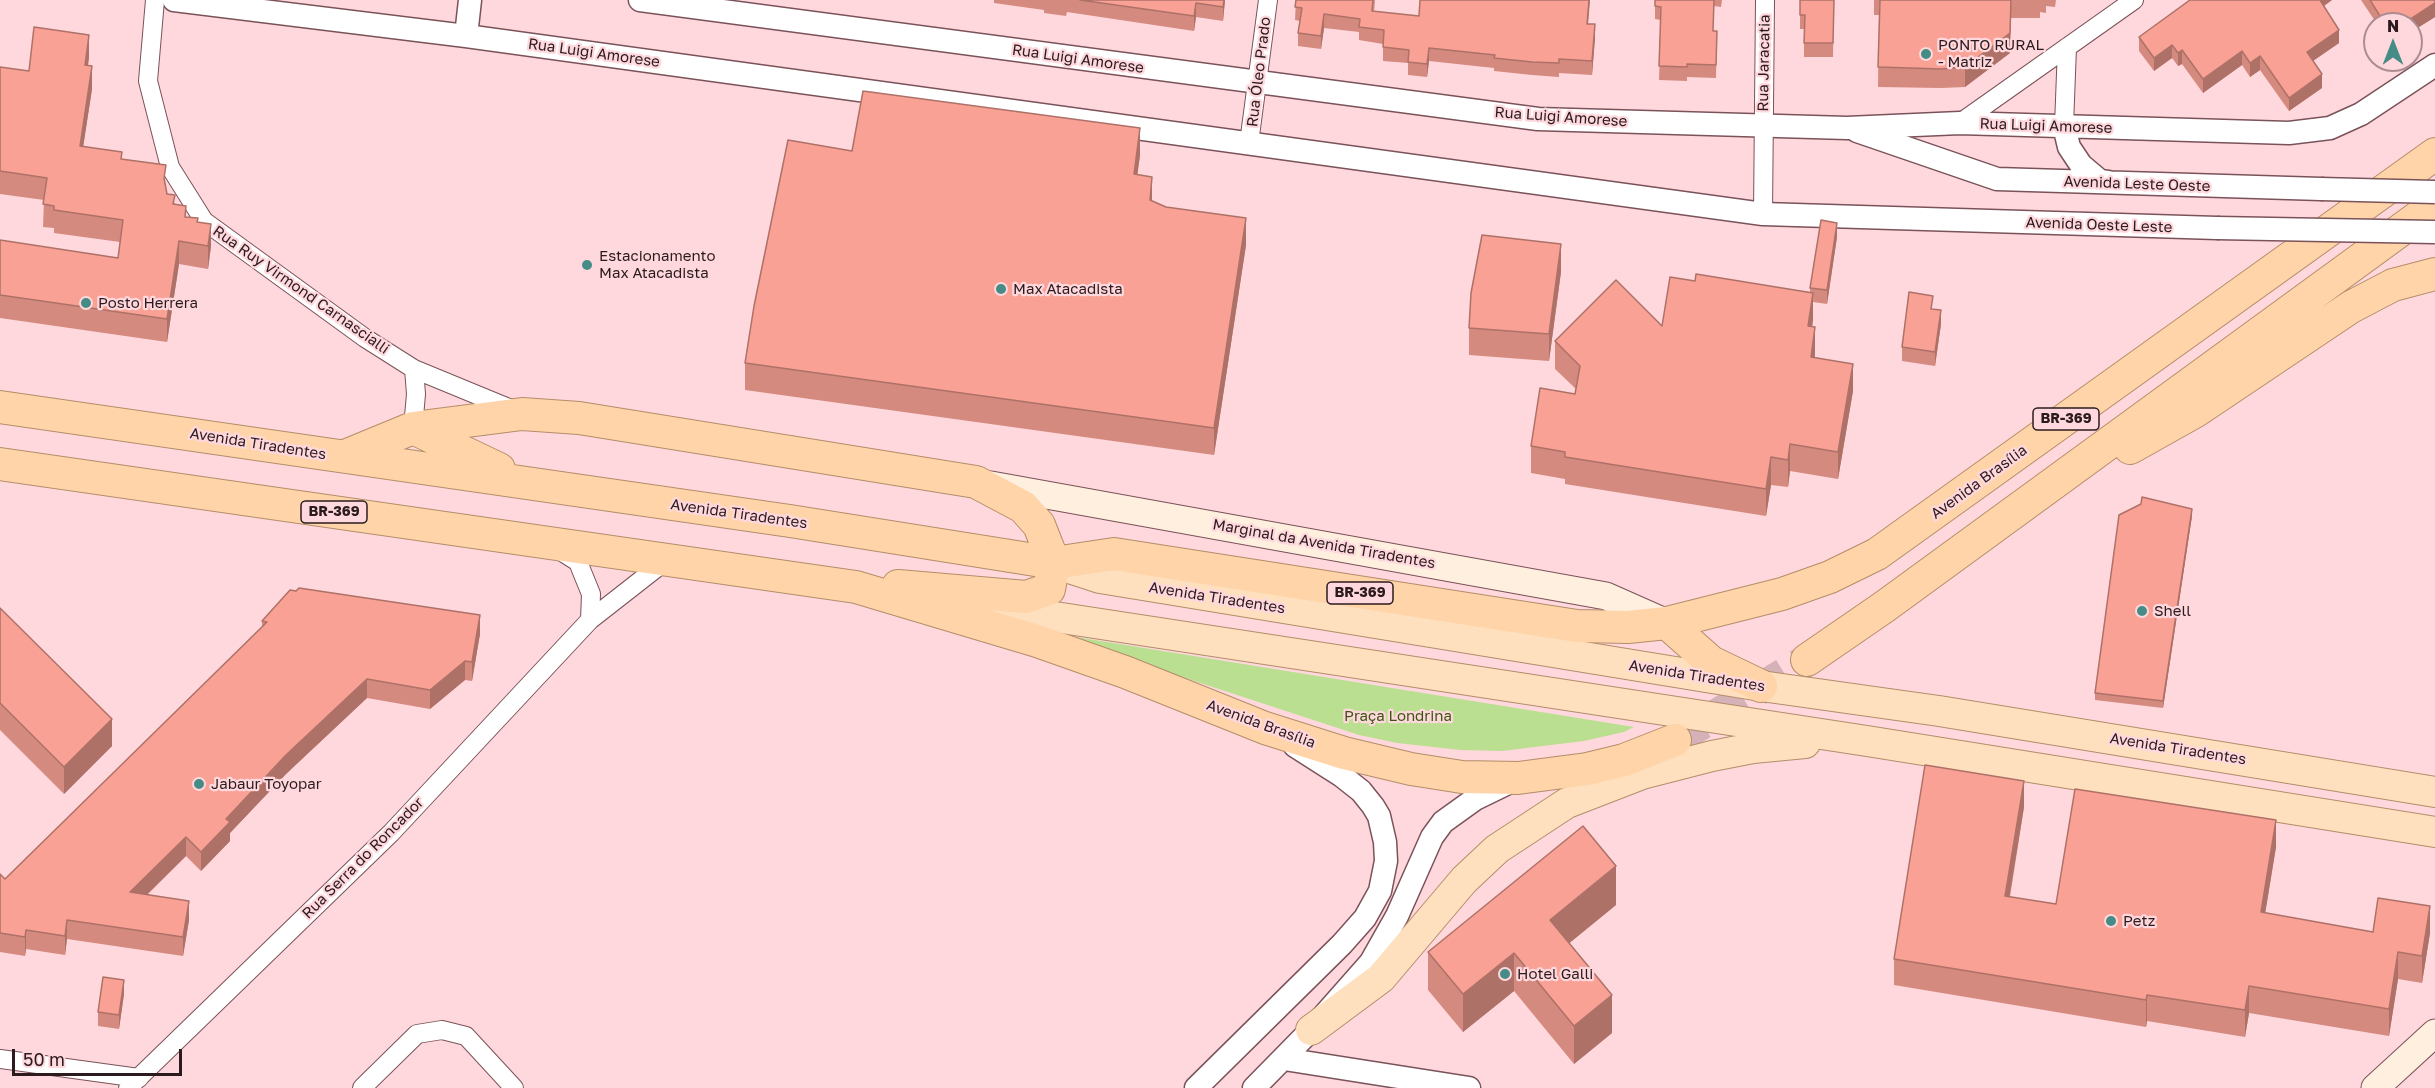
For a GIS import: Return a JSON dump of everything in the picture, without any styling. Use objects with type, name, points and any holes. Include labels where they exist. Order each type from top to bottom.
[{"type":"highway","name":"Avenida Brasília","points":[[1667,623],[1782,594],[1830,577],[1877,554],[2435,154]]},
{"type":"highway","name":"BR-369","points":[[1808,660],[2435,206]]},
{"type":"highway","points":[[2002,519],[2196,411],[2351,307],[2394,285],[2435,274]]},
{"type":"highway","name":"Avenida Tiradentes","points":[[0,407],[528,483],[1054,563]]},
{"type":"highway","points":[[344,457],[413,428],[522,414],[579,418],[976,482],[1023,507],[1039,525],[1054,563],[1049,589],[1026,597],[883,585],[856,587]]},
{"type":"highway","points":[[413,428],[528,483]]},
{"type":"highway","name":"BR-369","points":[[0,464],[856,587]]},
{"type":"highway","name":"BR-369","points":[[1054,563],[1114,554],[1577,627],[1628,627],[1667,623]]},
{"type":"highway","name":"Avenida Brasília","points":[[856,587],[1059,649],[1125,672],[1265,728],[1344,753],[1411,769],[1462,777],[1518,778],[1587,769],[1624,760],[1675,740]]},
{"type":"highway","points":[[1667,623],[1711,662],[1761,686]]},
{"type":"main road","name":"Marginal da Avenida Tiradentes","points":[[976,482],[1606,596],[1667,623]]},
{"type":"main road","name":"Avenida Tiradentes","points":[[1054,563],[1100,578],[1761,686],[1939,711],[2435,792]]},
{"type":"main road","points":[[856,587],[1858,740],[2435,832]]},
{"type":"main road","points":[[1311,1030],[1381,978],[1464,879],[1497,849],[1567,802],[1642,774],[1712,756],[1753,748],[1858,740],[1883,720],[1893,716],[1939,711]]},
{"type":"main road","points":[[2375,1088],[2435,1033]]},
{"type":"street","name":"Rua Ruy Virmond Carnascialli","points":[[155,0],[148,81],[170,167],[204,221],[365,338],[414,369],[522,414]]},
{"type":"street","name":"Rua Luigi Amorese","points":[[174,0],[466,36],[1763,214]]},
{"type":"street","points":[[466,36],[470,0]]},
{"type":"street","name":"Rua Luigi Amorese","points":[[640,0],[717,6],[1257,83],[1538,118],[1847,128],[1960,123],[2289,133],[2330,128],[2361,114],[2435,65]]},
{"type":"street","name":"Rua Óleo Prado","points":[[1249,143],[1268,0]]},
{"type":"street","name":"Rua Jaracatia","points":[[1763,214],[1765,0]]},
{"type":"street","points":[[1960,123],[2134,0]]},
{"type":"street","points":[[2067,47],[2064,126],[2068,147],[2081,165],[2100,181],[2122,183]]},
{"type":"street","name":"Avenida Leste Oeste","points":[[1847,128],[1998,179],[2435,192]]},
{"type":"street","name":"Avenida Oeste Leste","points":[[1763,214],[2217,228],[2435,232]]},
{"type":"street","points":[[413,428],[416,394],[414,369]]},
{"type":"street","points":[[548,543],[578,562],[591,594],[590,620]]},
{"type":"street","name":"Rua Serra do Roncador","points":[[133,1083],[391,833],[590,620],[668,559]]},
{"type":"street","points":[[1196,1088],[1342,944],[1365,918],[1380,891],[1386,861],[1385,842],[1378,816],[1361,791],[1342,776],[1265,728]]},
{"type":"street","points":[[1254,1088],[1311,1030],[1371,962],[1397,916],[1432,837],[1443,822],[1475,799],[1518,778]]},
{"type":"street","points":[[362,1088],[417,1034],[442,1030],[466,1036],[514,1088]]},
{"type":"street","points":[[0,1059],[133,1083]]},
{"type":"street","points":[[1284,1059],[1469,1088]]},
{"type":"green space","name":"Praça Londrina","points":[[1045,632],[1634,727],[1624,732],[1584,741],[1502,751],[1460,750],[1397,743],[1359,735]]},
{"type":"building","points":[[1080,0],[1224,0],[1223,7],[1196,3],[1194,16]]},
{"type":"building","points":[[1296,0],[1373,0],[1372,11],[1419,16],[1420,0],[1589,0],[1587,24],[1595,24],[1592,61],[1559,59],[1559,63],[1532,62],[1494,58],[1495,55],[1429,48],[1427,64],[1408,62],[1409,50],[1383,47],[1384,30],[1359,27],[1360,19],[1324,14],[1321,36],[1298,33],[1302,8],[1295,7]]},
{"type":"building","points":[[1655,0],[1714,0],[1713,31],[1717,31],[1716,65],[1659,66],[1661,7],[1655,6]]},
{"type":"building","points":[[1800,0],[1834,0],[1833,43],[1804,43],[1805,15],[1800,15]]},
{"type":"building","points":[[1880,0],[2011,0],[2010,33],[1965,67],[1941,69],[1878,67]]},
{"type":"building","points":[[2190,0],[2320,0],[2339,30],[2307,52],[2322,74],[2289,98],[2260,56],[2250,63],[2242,51],[2203,79],[2182,50],[2178,53],[2172,45],[2154,58],[2139,37]]},
{"type":"building","points":[[2370,0],[2435,0],[2435,3],[2421,12],[2378,12]]},
{"type":"building","points":[[34,27],[89,35],[85,65],[92,66],[80,146],[122,152],[121,159],[166,165],[164,178],[167,194],[175,195],[173,204],[186,206],[185,217],[198,218],[197,222],[211,224],[208,246],[179,241],[167,319],[0,295],[0,240],[118,258],[123,220],[54,210],[54,206],[43,204],[47,178],[0,171],[0,67],[29,71]]},
{"type":"building","name":"Max Atacadista","points":[[863,91],[1140,128],[1134,174],[1152,177],[1150,200],[1166,207],[1246,218],[1214,428],[745,363],[754,306],[788,140],[852,151]]},
{"type":"building","points":[[1821,220],[1837,223],[1827,290],[1810,288]]},
{"type":"building","points":[[1482,235],[1561,244],[1549,334],[1469,328],[1471,293]]},
{"type":"building","points":[[1696,274],[1813,293],[1808,326],[1815,327],[1811,357],[1853,364],[1838,452],[1790,444],[1788,460],[1771,457],[1766,489],[1565,457],[1565,452],[1531,446],[1540,388],[1575,394],[1580,366],[1555,341],[1616,280],[1662,326],[1670,277],[1695,281]]},
{"type":"building","points":[[1909,292],[1933,296],[1931,309],[1941,310],[1935,352],[1902,347]]},
{"type":"building","name":"Shell","points":[[2142,497],[2192,509],[2163,701],[2095,693],[2119,515],[2141,504]]},
{"type":"building","points":[[299,588],[480,615],[472,662],[465,661],[430,690],[367,679],[286,755],[226,819],[230,822],[201,852],[186,837],[130,892],[189,901],[183,937],[67,920],[65,936],[26,930],[25,937],[0,933],[0,874],[5,879],[267,622],[262,621],[290,590],[296,591]]},
{"type":"building","points":[[0,608],[112,719],[64,767],[0,703]]},
{"type":"building","points":[[1925,765],[2024,781],[2005,896],[2056,904],[2075,789],[2276,820],[2261,912],[2373,932],[2378,898],[2430,906],[2422,956],[2398,952],[2389,1009],[2249,986],[2245,1010],[2147,995],[2146,1000],[1894,959]]},
{"type":"building","points":[[1583,826],[1616,866],[1550,920],[1612,995],[1574,1026],[1514,953],[1463,994],[1428,952]]},
{"type":"building","points":[[103,977],[124,980],[119,1015],[98,1012]]},
{"type":"tunnel","points":[[1675,740],[1807,660]]},
{"type":"place","name":"PONTO RURAL - Matriz","points":[[1926,54]]},
{"type":"place","name":"Estacionamento Max Atacadista","points":[[587,265]]},
{"type":"place","name":"Max Atacadista","points":[[1001,289]]},
{"type":"place","name":"Posto Herrera","points":[[86,303]]},
{"type":"place","name":"Shell","points":[[2142,611]]},
{"type":"place","name":"Jabaur Toyopar","points":[[199,784]]},
{"type":"place","name":"Petz","points":[[2111,921]]},
{"type":"place","name":"Hotel Galli","points":[[1505,974]]}]
